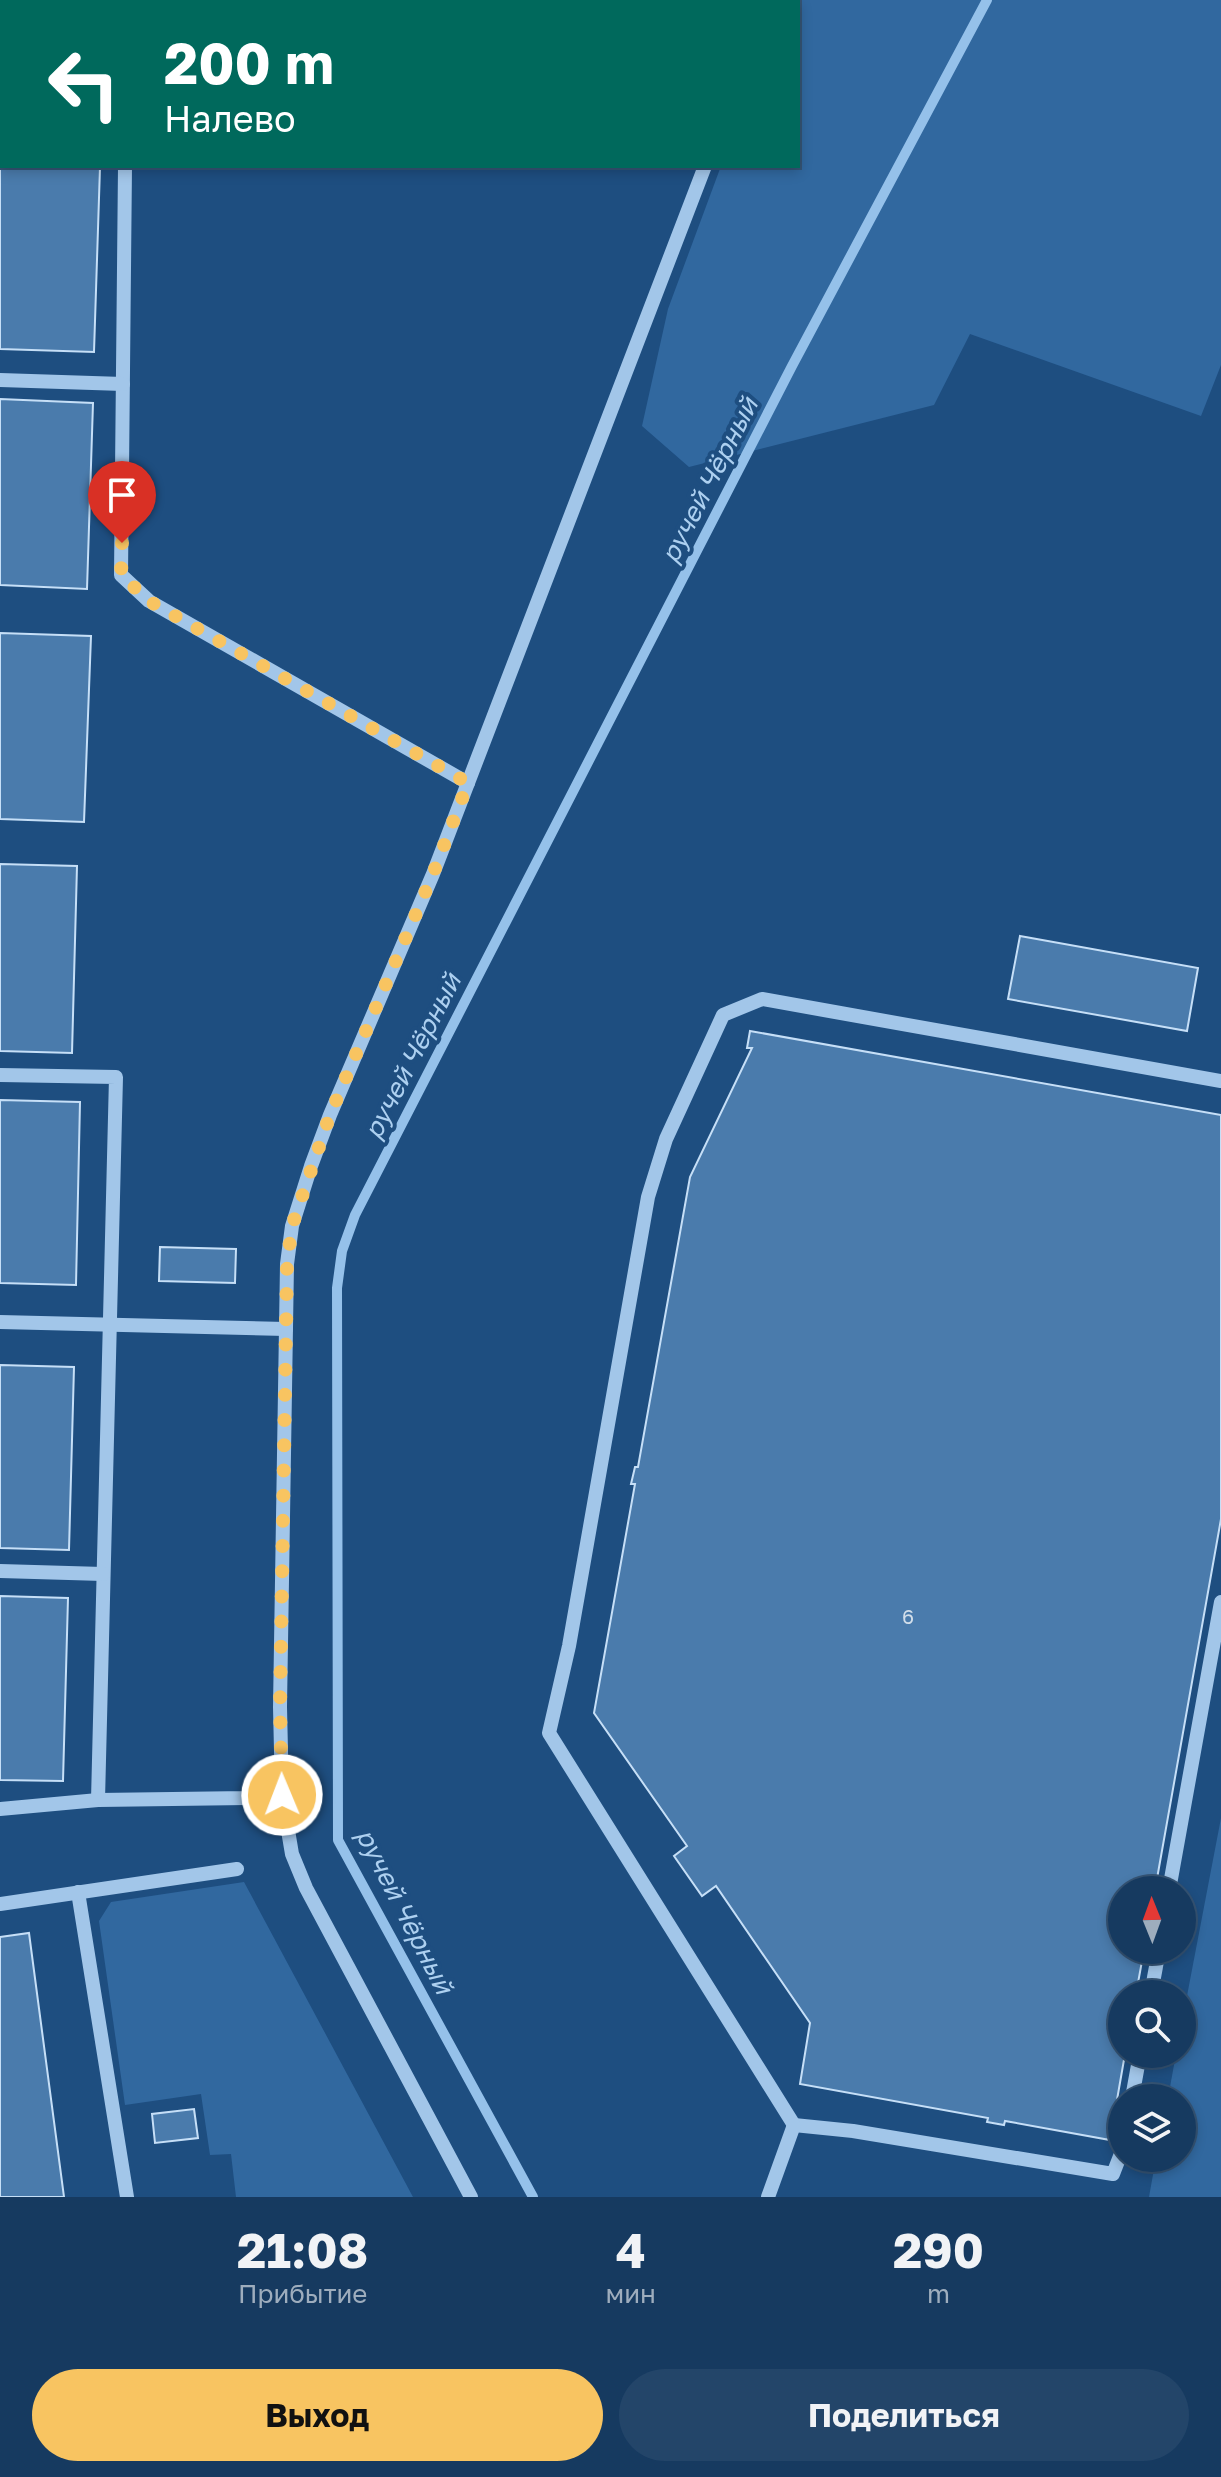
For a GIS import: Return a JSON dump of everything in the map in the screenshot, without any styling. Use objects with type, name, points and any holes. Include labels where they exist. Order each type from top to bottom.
[{"type":"street","points":[[125,168],[121,575],[149,601],[468,783]]},
{"type":"street","points":[[471,2197],[306,1888],[292,1854],[282,1795],[280,1707],[287,1264],[292,1226],[330,1115],[433,874],[704,168]]},
{"type":"street","points":[[0,380],[123,384]]},
{"type":"street","points":[[794,2125],[549,1733],[569,1646],[648,1197],[666,1139],[723,1015],[762,999],[1221,1081]]},
{"type":"street","points":[[0,1075],[116,1077],[98,1800]]},
{"type":"street","points":[[0,1322],[286,1329]]},
{"type":"street","points":[[0,1571],[103,1574]]},
{"type":"street","points":[[1172,1876],[1221,1602]]},
{"type":"street","points":[[0,1809],[98,1800],[282,1795]]},
{"type":"street","points":[[0,1904],[237,1869]]},
{"type":"street","points":[[78,1892],[127,2197]]},
{"type":"street","points":[[794,2125],[853,2131],[1114,2172]]},
{"type":"street","points":[[768,2197],[794,2125]]},
{"type":"shaded area","points":[[800,0],[1221,0],[1221,365],[1201,416],[970,334],[934,405],[689,467],[642,426],[668,309],[720,168],[800,168]]},
{"type":"shaded area","points":[[1221,1818],[1221,2197],[1149,2197],[1153,2172],[1196,2172],[1196,2084],[1171,2084],[1173,2068],[1196,2068],[1196,1980],[1190,1980],[1193,1964],[1196,1964],[1196,1949]]},
{"type":"shaded area","points":[[244,1882],[413,2197],[236,2197],[231,2154],[210,2155],[201,2094],[125,2105],[99,1921],[111,1902]]},
{"type":"building","points":[[0,168],[100,168],[94,352],[0,349]]},
{"type":"building","points":[[0,399],[93,403],[87,589],[0,585]]},
{"type":"building","points":[[0,633],[91,636],[84,822],[0,819]]},
{"type":"building","points":[[0,864],[77,866],[72,1053],[0,1051]]},
{"type":"building","points":[[1020,936],[1198,968],[1187,1031],[1008,999]]},
{"type":"building","points":[[750,1031],[1221,1115],[1221,1519],[1157,1876],[1108,1876],[1108,1964],[1141,1964],[1139,1980],[1108,1980],[1108,2068],[1123,2068],[1120,2084],[1108,2084],[1108,2140],[1005,2121],[1004,2125],[987,2122],[988,2118],[800,2084],[810,2023],[716,1886],[702,1896],[674,1856],[687,1846],[594,1713],[635,1484],[631,1484],[635,1467],[638,1467],[690,1177],[752,1048],[747,1048]]},
{"type":"building","points":[[0,1100],[80,1102],[76,1285],[0,1283]]},
{"type":"building","points":[[160,1247],[236,1249],[235,1283],[159,1281]]},
{"type":"building","points":[[0,1365],[74,1367],[69,1550],[0,1548]]},
{"type":"building","points":[[0,1596],[68,1598],[63,1781],[0,1780]]},
{"type":"building","points":[[29,1933],[64,2197],[0,2197],[0,1937]]},
{"type":"building","points":[[194,2109],[198,2138],[155,2143],[152,2114]]},
{"type":"waterway","name":"ручей Чёрный","points":[[533,2197],[338,1840],[337,1288],[342,1251],[355,1215],[792,366],[987,0]]},
{"type":"route","points":[[122,543],[121,575],[149,601],[468,783],[433,874],[330,1115],[292,1226],[287,1264],[280,1707],[282,1795]]}]
